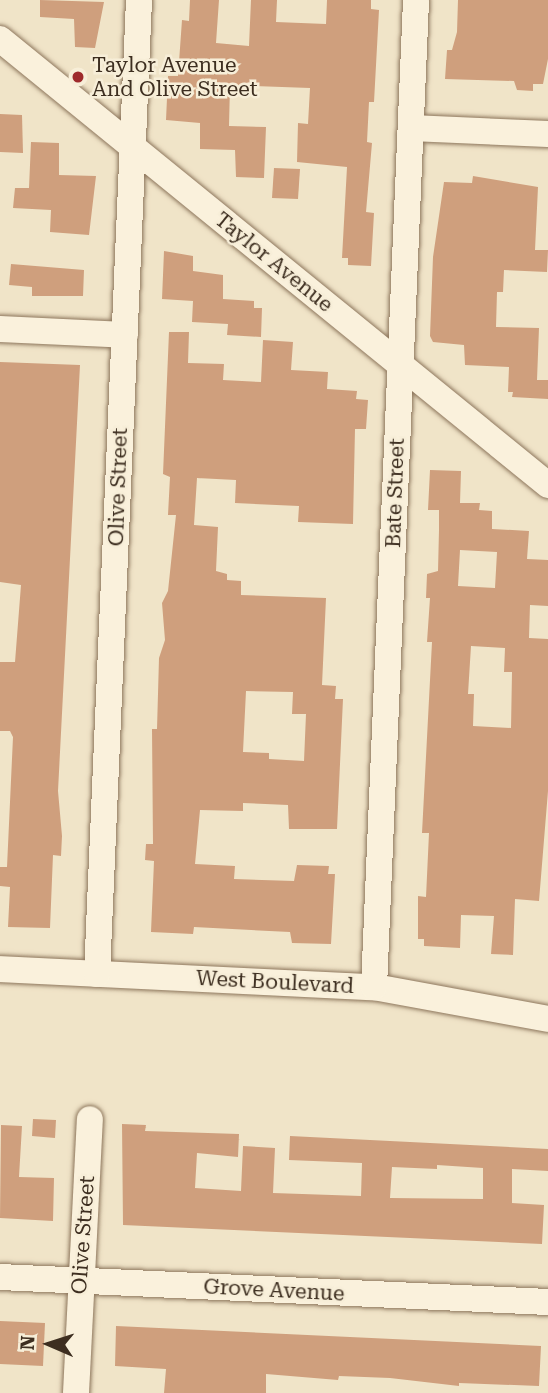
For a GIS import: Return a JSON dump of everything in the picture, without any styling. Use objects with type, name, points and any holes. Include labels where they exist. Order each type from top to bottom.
[{"type":"street","name":"Olive Street","points":[[97,974],[139,0]]},
{"type":"street","name":"Bate Street","points":[[374,987],[416,0]]},
{"type":"street","name":"Taylor Avenue","points":[[0,39],[548,485]]},
{"type":"street","points":[[411,128],[548,134]]},
{"type":"street","points":[[0,329],[125,335]]},
{"type":"street","name":"West Boulevard","points":[[0,969],[374,987],[548,1019]]},
{"type":"street","name":"Olive Street","points":[[76,1393],[79,1281],[90,1119]]},
{"type":"street","name":"Grove Avenue","points":[[0,1277],[548,1302]]},
{"type":"building","points":[[40,0],[104,2],[95,48],[75,47],[74,19],[40,17]]},
{"type":"building","points":[[190,0],[219,0],[216,43],[249,46],[251,0],[277,0],[276,22],[326,24],[327,0],[371,0],[371,9],[379,10],[374,102],[369,102],[367,142],[372,143],[366,212],[374,213],[371,266],[348,265],[348,258],[342,258],[347,167],[297,162],[298,123],[308,124],[310,88],[230,85],[229,126],[266,127],[264,178],[236,177],[235,150],[200,149],[200,123],[166,120],[168,76],[178,76],[182,20],[189,21]]},
{"type":"building","points":[[458,0],[548,0],[548,59],[543,84],[533,84],[533,91],[517,90],[514,81],[445,79],[447,50],[452,50],[457,32]]},
{"type":"building","points":[[0,114],[22,115],[23,153],[0,152]]},
{"type":"building","points":[[31,142],[59,143],[59,175],[96,176],[89,235],[50,232],[51,210],[13,208],[15,188],[29,188]]},
{"type":"building","points":[[274,168],[300,169],[298,199],[272,198]]},
{"type":"building","points":[[473,176],[538,187],[535,250],[548,250],[547,272],[504,270],[503,292],[497,292],[496,327],[539,328],[537,380],[548,380],[548,399],[512,397],[513,392],[508,392],[509,367],[465,365],[464,345],[433,342],[430,336],[433,257],[444,182],[472,183]]},
{"type":"building","points":[[164,251],[193,256],[193,271],[223,275],[223,299],[254,301],[254,308],[262,308],[261,337],[227,335],[228,324],[192,322],[193,301],[162,299]]},
{"type":"building","points":[[11,264],[84,270],[83,296],[32,296],[32,287],[9,285]]},
{"type":"building","points":[[169,332],[189,332],[188,363],[224,364],[223,380],[261,382],[263,340],[293,342],[291,370],[328,372],[327,389],[357,391],[356,399],[368,400],[366,429],[355,429],[353,524],[298,522],[299,506],[235,503],[236,480],[197,478],[194,525],[218,527],[216,571],[227,574],[227,580],[241,581],[241,595],[326,598],[322,685],[336,686],[335,699],[343,699],[337,829],[289,829],[288,805],[243,803],[243,811],[200,810],[195,864],[235,866],[234,879],[294,881],[297,865],[329,866],[328,874],[335,874],[331,944],[292,943],[290,932],[194,927],[193,934],[151,932],[154,861],[145,860],[146,844],[153,844],[152,729],[157,729],[159,658],[165,640],[162,603],[168,591],[176,515],[168,515],[170,477],[163,474]],"holes":[[[246,691],[293,692],[292,714],[306,714],[304,761],[269,759],[269,753],[243,752]]]},
{"type":"building","points":[[0,362],[80,365],[58,791],[61,856],[53,855],[50,928],[8,927],[10,887],[0,886],[0,867],[7,867],[13,737],[10,731],[0,731],[0,662],[15,662],[21,585],[0,582]]},
{"type":"building","points":[[430,470],[461,471],[460,503],[480,503],[479,510],[492,511],[492,529],[529,531],[527,559],[548,560],[548,606],[530,605],[529,638],[548,639],[548,791],[539,901],[515,899],[513,955],[491,954],[494,916],[461,915],[460,948],[424,946],[424,939],[418,939],[418,896],[426,897],[429,833],[422,833],[432,642],[427,642],[430,598],[426,598],[427,574],[438,571],[439,530],[439,510],[428,510]],"holes":[[[460,550],[497,552],[495,588],[458,586]],[[471,646],[505,648],[504,672],[512,672],[511,728],[473,726],[474,694],[468,694]]]},
{"type":"building","points":[[33,1119],[56,1120],[55,1138],[32,1136]]},
{"type":"building","points":[[122,1124],[146,1125],[145,1131],[239,1134],[238,1157],[197,1153],[195,1188],[241,1191],[243,1146],[275,1148],[273,1193],[361,1196],[362,1163],[289,1160],[290,1136],[548,1149],[548,1171],[512,1169],[512,1203],[544,1205],[542,1244],[123,1225]],"holes":[[[437,1165],[483,1168],[483,1199],[390,1198],[392,1167],[437,1169]]]},
{"type":"building","points":[[1,1125],[22,1126],[19,1177],[54,1178],[53,1221],[0,1218]]},
{"type":"building","points":[[0,1321],[45,1323],[43,1366],[0,1364]]},
{"type":"building","points":[[116,1326],[541,1346],[539,1386],[459,1383],[459,1386],[390,1378],[339,1376],[338,1380],[266,1374],[266,1393],[164,1393],[166,1369],[115,1366]]},
{"type":"place","name":"Taylor Avenue And Olive Street","points":[[78,77]]}]
